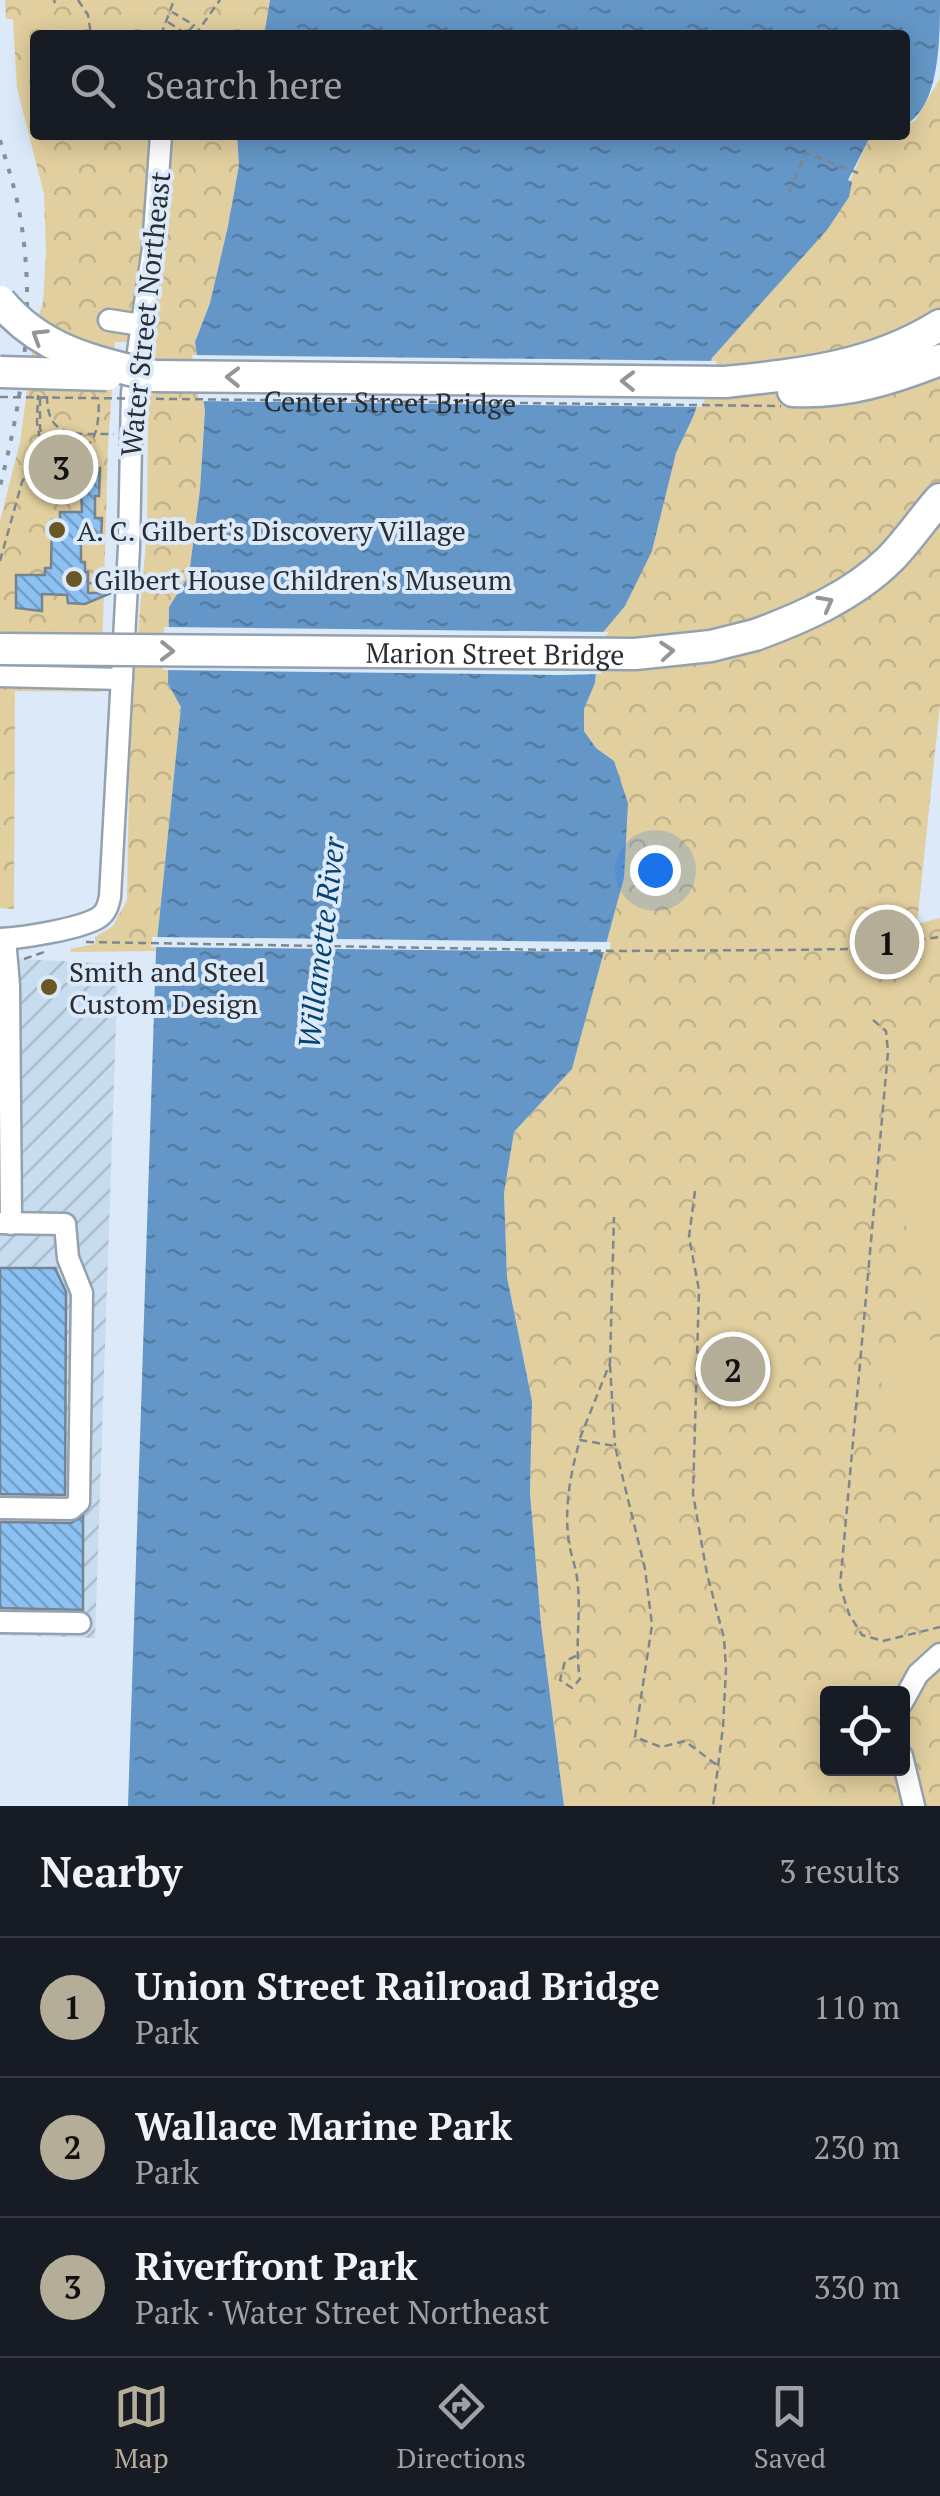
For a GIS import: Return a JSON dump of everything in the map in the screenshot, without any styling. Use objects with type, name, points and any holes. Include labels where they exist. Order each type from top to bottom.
[{"type":"highway","points":[[0,300],[34,336],[94,361],[155,376]]},
{"type":"highway","name":"Center Street Bridge","points":[[725,382],[852,365],[901,347],[940,325]]},
{"type":"highway","name":"Center Street Bridge","points":[[0,372],[725,382],[818,392],[894,378],[940,360]]},
{"type":"highway","name":"Marion Street Bridge","points":[[0,648],[457,654],[677,651],[734,642],[784,624],[840,596],[890,559],[940,499]]},
{"type":"highway","points":[[890,559],[940,524]]},
{"type":"street","name":"Water Street Northeast","points":[[2,940],[94,920],[105,911],[110,897],[130,434],[141,325],[154,248],[160,140]]},
{"type":"street","points":[[109,320],[141,325]]},
{"type":"street","points":[[0,676],[122,678]]},
{"type":"street","points":[[0,1508],[71,1509],[79,1502],[82,1293],[68,1258],[65,1224],[5,1223],[9,985],[2,940]]},
{"type":"street","points":[[0,1622],[80,1623]]},
{"type":"street","points":[[910,1689],[930,1661],[940,1654]]},
{"type":"street","points":[[907,1776],[914,1806]]},
{"type":"path","points":[[78,0],[88,15],[90,30]]},
{"type":"path","points":[[164,30],[174,0]]},
{"type":"path","points":[[199,30],[220,0]]},
{"type":"path","points":[[172,12],[194,25],[190,30]]},
{"type":"path","points":[[168,22],[180,30]]},
{"type":"path","points":[[789,192],[806,152],[858,173]]},
{"type":"path","points":[[0,560],[22,482],[41,445],[37,419],[39,380]]},
{"type":"path","points":[[40,398],[43,436],[59,451],[72,453],[88,446],[96,436],[99,390]]},
{"type":"path","points":[[48,392],[50,418],[64,432],[130,434]]},
{"type":"path","name":"Center Street Bridge","points":[[0,397],[782,406]]},
{"type":"path","points":[[88,583],[106,584]]},
{"type":"path","points":[[75,944],[728,951],[849,950],[940,937]]},
{"type":"path","points":[[18,961],[47,952]]},
{"type":"path","points":[[873,1020],[886,1031],[888,1052],[840,1586],[849,1614],[862,1635],[883,1642],[940,1627]]},
{"type":"path","points":[[695,1191],[689,1237],[699,1290],[693,1494],[707,1574],[724,1638],[724,1727],[713,1806]]},
{"type":"path","points":[[614,1217],[610,1363],[615,1446],[645,1569],[652,1625],[635,1737],[660,1746],[685,1741],[718,1766]]},
{"type":"path","points":[[576,1656],[565,1662],[560,1680],[572,1688],[580,1679],[576,1656],[578,1580],[569,1544],[572,1469],[610,1363]]},
{"type":"path","points":[[580,1440],[615,1446]]},
{"type":"shaded area","points":[[0,958],[118,964],[95,1638],[0,1635]]},
{"type":"green space","points":[[5,0],[270,0],[265,30],[30,30],[30,139],[17,88],[13,19],[6,19]]},
{"type":"green space","points":[[940,78],[940,705],[917,924],[940,918],[940,1806],[564,1806],[541,1624],[530,1493],[532,1401],[507,1277],[504,1193],[514,1132],[572,1069],[624,878],[614,761],[596,748],[584,731],[584,709],[595,683],[599,637],[652,551],[676,453],[694,415],[712,358],[827,230],[869,140],[910,140],[910,123],[915,121]]},
{"type":"green space","points":[[30,140],[237,140],[239,165],[228,226],[210,303],[195,342],[205,411],[189,575],[169,607],[168,684],[181,706],[156,951],[70,949],[95,944],[95,937],[113,926],[127,900],[130,722],[147,531],[148,404],[153,342],[115,342],[101,692],[15,691],[14,909],[0,908],[0,521],[20,442],[36,324],[43,302],[44,194]]},
{"type":"green space","points":[[940,1145],[940,1312],[935,1314],[886,1164]]},
{"type":"green space","points":[[940,1337],[940,1466],[910,1476],[874,1359]]},
{"type":"water","points":[[270,0],[940,0],[936,70],[925,103],[910,121],[910,30],[265,30]]},
{"type":"water","name":"Willamette River","points":[[237,140],[868,140],[848,180],[852,182],[849,197],[827,230],[712,358],[694,415],[676,453],[652,551],[625,606],[599,637],[595,683],[584,709],[584,731],[596,748],[614,761],[628,803],[624,878],[572,1069],[514,1132],[504,1193],[507,1277],[532,1401],[530,1493],[541,1624],[564,1806],[128,1806],[156,951],[181,707],[168,684],[169,607],[189,575],[200,489],[205,411],[195,342],[210,303],[239,165]]},
{"type":"pier","points":[[192,355],[717,361],[702,407],[199,401]]},
{"type":"pier","points":[[164,627],[609,632],[604,639],[601,674],[560,675],[163,670]]},
{"type":"pier","points":[[152,937],[611,942],[609,952],[151,947]]},
{"type":"building","points":[[80,468],[100,468],[95,518],[102,518],[101,539],[81,539],[88,593],[111,593],[85,604],[68,603],[67,595],[42,594],[42,611],[16,608],[16,575],[45,575],[45,568],[51,568],[52,520],[60,520],[60,512],[82,512]]},
{"type":"building","points":[[0,1268],[55,1268],[66,1292],[65,1495],[0,1494]]},
{"type":"building","points":[[83,1516],[83,1610],[0,1608],[0,1522],[71,1523]]},
{"type":"railway","points":[[0,140],[18,206],[27,284],[21,386],[0,486]]},
{"type":"place","name":"Riverfront Park","points":[[61,467]]},
{"type":"place","name":"A. C. Gilbert's Discovery Village","points":[[57,530]]},
{"type":"place","name":"Gilbert House Children's Museum","points":[[74,579]]},
{"type":"place","name":"Union Street Railroad Bridge","points":[[887,942]]},
{"type":"place","name":"Smith and Steel Custom Design","points":[[49,987]]},
{"type":"place","name":"Wallace Marine Park","points":[[733,1369]]}]
